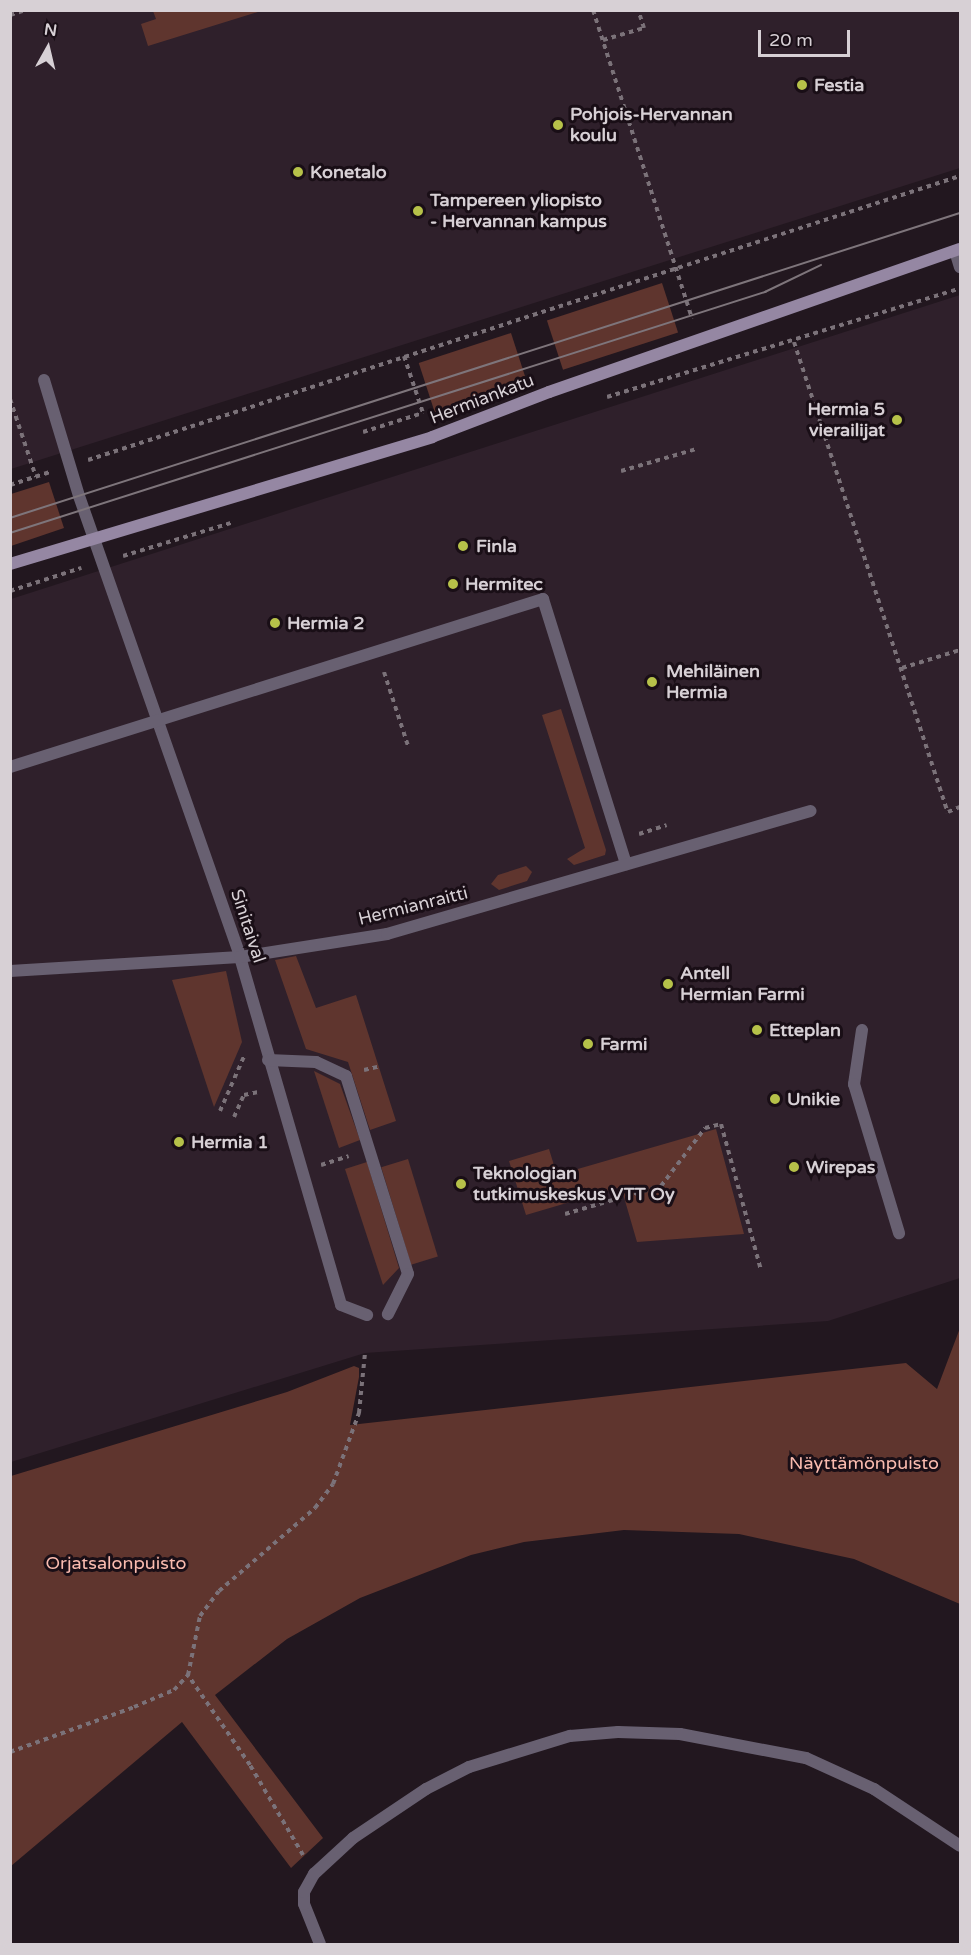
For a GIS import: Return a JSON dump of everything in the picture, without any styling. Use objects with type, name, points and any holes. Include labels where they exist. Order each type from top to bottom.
[{"type":"street","points":[[958,250],[960,267]]},
{"type":"street","name":"Hermiankatu","points":[[10,564],[432,437],[549,392],[698,343],[958,250]]},
{"type":"street","name":"Sinitaival","points":[[44,380],[69,466],[240,957],[268,1060],[341,1305],[367,1315]]},
{"type":"street","points":[[10,767],[543,599],[626,864]]},
{"type":"street","name":"Hermianraitti","points":[[10,971],[240,957],[397,932],[811,811]]},
{"type":"street","points":[[862,1030],[854,1084],[899,1233]]},
{"type":"street","points":[[268,1060],[316,1062],[346,1076],[408,1274],[388,1314]]},
{"type":"street","points":[[320,1944],[304,1904],[304,1892],[314,1874],[353,1838],[426,1789],[469,1767],[570,1736],[618,1732],[680,1734],[806,1758],[874,1789],[960,1846]]},
{"type":"path","points":[[10,15],[25,10]]},
{"type":"path","points":[[594,10],[698,343]]},
{"type":"path","points":[[603,40],[644,28],[638,10]]},
{"type":"path","points":[[10,484],[960,176]]},
{"type":"path","points":[[794,342],[948,812],[960,807]]},
{"type":"path","points":[[404,356],[424,417]]},
{"type":"path","points":[[10,399],[36,477]]},
{"type":"path","points":[[621,471],[696,449]]},
{"type":"path","points":[[902,668],[960,650]]},
{"type":"path","points":[[377,651],[408,746]]},
{"type":"path","points":[[618,840],[667,825]]},
{"type":"path","points":[[220,1111],[258,1023]]},
{"type":"path","points":[[234,1118],[244,1095]]},
{"type":"path","points":[[565,1214],[661,1186],[705,1128],[721,1124],[761,1270]]},
{"type":"path","points":[[10,1752],[154,1699],[174,1690],[188,1675],[200,1616],[219,1591],[315,1508],[333,1484],[359,1413],[365,1353]]},
{"type":"path","points":[[188,1675],[250,1765],[314,1874]]},
{"type":"shaded area","name":"Tampereen yliopisto - Hervannan kampus","points":[[10,11],[960,11],[960,168],[11,469]]},
{"type":"shaded area","points":[[960,295],[960,1278],[828,1321],[365,1353],[11,1462],[11,599]]},
{"type":"green space","points":[[153,10],[261,11],[148,46],[141,24],[156,19]]},
{"type":"green space","points":[[662,283],[678,332],[563,370],[547,320]]},
{"type":"green space","points":[[511,333],[527,382],[435,412],[419,363]]},
{"type":"green space","points":[[49,482],[64,528],[11,546],[11,494]]},
{"type":"green space","points":[[561,709],[606,850],[605,855],[574,865],[567,859],[585,848],[542,715]]},
{"type":"green space","points":[[526,866],[532,872],[527,881],[499,890],[491,884],[498,875]]},
{"type":"green space","points":[[296,956],[316,1008],[356,995],[396,1121],[370,1130],[348,1062],[306,1049],[275,960]]},
{"type":"green space","points":[[226,971],[242,1042],[214,1107],[172,980]]},
{"type":"green space","points":[[314,1071],[340,1084],[360,1140],[339,1148]]},
{"type":"green space","points":[[716,1129],[744,1234],[637,1242],[621,1187],[526,1215],[509,1161],[549,1149],[557,1175]]},
{"type":"green space","points":[[408,1159],[438,1257],[411,1265],[381,1167]]},
{"type":"green space","points":[[367,1162],[399,1268],[383,1285],[345,1169]]},
{"type":"green space","points":[[960,1328],[960,1604],[854,1559],[739,1534],[624,1530],[524,1542],[471,1555],[360,1598],[287,1639],[215,1695],[323,1838],[291,1868],[182,1722],[11,1866],[11,1476],[287,1392],[354,1366],[359,1368],[359,1377],[350,1425],[906,1363],[937,1389]]},
{"type":"tram line","points":[[10,518],[960,213]]},
{"type":"tram line","points":[[10,533],[765,292],[821,265]]},
{"type":"place","name":"Festia","points":[[802,85]]},
{"type":"place","name":"Pohjois-Hervannan koulu","points":[[558,125]]},
{"type":"place","name":"Konetalo","points":[[298,172]]},
{"type":"place","name":"Tampereen yliopisto - Hervannan kampus","points":[[418,211]]},
{"type":"place","name":"Hermia 5 vierailijat","points":[[897,420]]},
{"type":"place","name":"Finla","points":[[463,546]]},
{"type":"place","name":"Hermitec","points":[[453,584]]},
{"type":"place","name":"Hermia 2","points":[[275,623]]},
{"type":"place","name":"Mehiläinen Hermia","points":[[652,682]]},
{"type":"place","name":"Antell Hermian Farmi","points":[[668,984]]},
{"type":"place","name":"Etteplan","points":[[757,1030]]},
{"type":"place","name":"Farmi","points":[[588,1044]]},
{"type":"place","name":"Unikie","points":[[775,1099]]},
{"type":"place","name":"Hermia 1","points":[[179,1142]]},
{"type":"place","name":"Wirepas","points":[[794,1167]]},
{"type":"place","name":"Teknologian tutkimuskeskus VTT Oy","points":[[461,1184]]},
{"type":"park label","name":"Näyttämönpuisto","points":[[864,1463]]},
{"type":"park label","name":"Orjatsalonpuisto","points":[[116,1563]]}]
